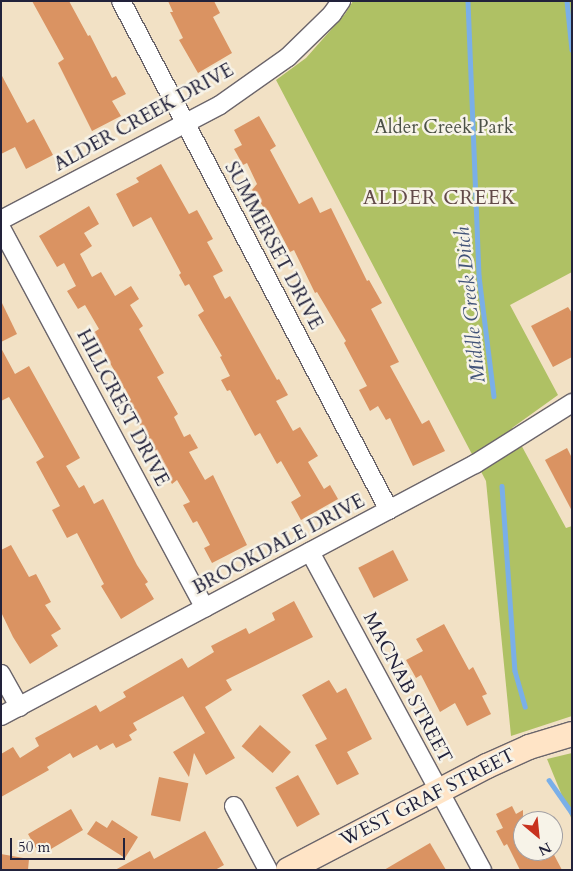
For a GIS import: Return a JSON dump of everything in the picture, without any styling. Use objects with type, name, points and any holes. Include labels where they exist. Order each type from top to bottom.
[{"type":"main road","name":"WEST GRAF STREET","points":[[288,870],[439,791],[529,747],[572,734]]},
{"type":"street","name":"SUMMERSET DRIVE","points":[[121,1],[184,124],[390,510]]},
{"type":"street","name":"ALDER CREEK DRIVE","points":[[1,220],[220,105],[288,57],[332,14],[342,1]]},
{"type":"street","name":"HILLCREST DRIVE","points":[[1,228],[205,608]]},
{"type":"street","name":"BROOKDALE DRIVE","points":[[1,716],[475,464],[572,403]]},
{"type":"street","name":"MACNAB STREET","points":[[310,552],[482,870]]},
{"type":"street","points":[[1,674],[19,707]]},
{"type":"street","points":[[234,806],[268,870]]},
{"type":"green space","name":"Alder Creek Park","points":[[353,1],[572,1],[572,272],[510,305],[558,395],[512,428],[566,528],[572,526],[572,716],[511,736],[486,481],[276,80],[306,58],[345,14]]},
{"type":"green space","points":[[572,753],[572,820],[547,759]]},
{"type":"building","points":[[32,1],[69,1],[88,36],[90,35],[112,78],[116,76],[126,94],[112,101],[121,116],[92,131],[58,63],[64,59]]},
{"type":"building","points":[[168,1],[214,1],[220,13],[213,17],[232,53],[198,73],[179,40],[183,38],[170,12],[173,12]]},
{"type":"building","points":[[1,74],[27,123],[34,119],[53,155],[26,169],[15,147],[1,154]]},
{"type":"building","points":[[259,116],[276,146],[270,150],[299,204],[312,197],[320,213],[331,208],[367,281],[369,280],[382,303],[371,309],[399,362],[390,366],[422,424],[429,420],[445,451],[413,466],[390,418],[386,420],[378,406],[370,411],[359,390],[367,386],[344,343],[346,341],[317,292],[315,293],[294,250],[290,252],[268,210],[266,211],[252,190],[257,184],[247,163],[243,165],[234,149],[242,145],[234,130]]},
{"type":"building","points":[[161,164],[189,214],[197,210],[213,239],[207,242],[223,271],[213,276],[225,299],[230,296],[277,380],[279,379],[288,395],[276,401],[293,431],[300,427],[318,456],[308,462],[324,489],[330,485],[338,499],[301,520],[291,502],[301,496],[281,461],[277,464],[260,433],[255,436],[230,390],[227,391],[221,380],[230,376],[220,357],[222,356],[198,315],[204,311],[189,284],[185,286],[179,275],[181,273],[151,217],[133,227],[116,194],[139,182],[136,178]]},
{"type":"building","points":[[89,206],[99,224],[84,233],[92,246],[80,254],[92,277],[101,272],[115,296],[131,286],[139,299],[130,305],[143,326],[139,329],[164,373],[157,377],[178,414],[174,417],[184,437],[190,434],[198,448],[189,452],[205,480],[213,475],[247,545],[212,563],[204,548],[210,545],[197,521],[193,523],[183,505],[190,502],[177,480],[172,484],[128,402],[131,400],[93,333],[99,329],[85,305],[78,309],[67,291],[76,286],[64,263],[57,267],[39,236]]},
{"type":"building","points":[[1,301],[17,334],[1,342]]},
{"type":"building","points":[[568,307],[572,313],[572,357],[553,367],[531,326]]},
{"type":"building","points":[[1,348],[15,374],[29,366],[80,458],[66,466],[79,488],[84,485],[94,504],[103,499],[137,565],[148,582],[145,584],[154,599],[121,619],[101,586],[104,584],[77,533],[67,538],[52,510],[60,506],[36,462],[44,457],[9,397],[1,401]]},
{"type":"building","points":[[567,448],[572,458],[572,511],[545,460]]},
{"type":"building","points":[[11,545],[29,577],[36,574],[51,602],[45,605],[61,629],[51,635],[58,646],[30,664],[13,637],[1,612],[1,550]]},
{"type":"building","points":[[393,550],[408,580],[374,598],[358,568]]},
{"type":"building","points":[[294,601],[313,637],[226,680],[232,690],[205,707],[235,758],[206,775],[194,753],[189,777],[173,752],[205,733],[183,696],[133,723],[137,730],[129,735],[132,740],[116,748],[113,743],[100,750],[97,745],[73,758],[70,753],[47,767],[49,770],[1,797],[1,754],[13,747],[20,758],[39,746],[35,738],[96,705],[100,712],[126,697],[123,692],[182,658],[188,668],[214,652],[211,646],[246,628],[249,634],[275,620],[272,613]]},
{"type":"building","points":[[444,624],[469,670],[473,667],[487,694],[482,696],[491,714],[467,726],[455,703],[440,712],[421,675],[416,678],[406,660],[423,651],[416,639]]},
{"type":"building","points":[[329,680],[337,693],[346,688],[372,739],[347,752],[359,774],[337,785],[315,745],[327,739],[302,695]]},
{"type":"building","points":[[260,725],[291,752],[273,773],[242,746]]},
{"type":"building","points":[[298,775],[320,814],[297,827],[275,788]]},
{"type":"building","points":[[159,777],[188,783],[180,821],[151,815]]},
{"type":"building","points":[[512,806],[514,811],[513,856],[507,844],[504,846],[496,831],[503,828],[496,814]]},
{"type":"building","points":[[71,809],[83,830],[51,849],[47,842],[36,848],[28,834]]},
{"type":"building","points":[[112,820],[138,837],[125,858],[87,834],[96,821],[107,828]]},
{"type":"building","points":[[205,831],[224,865],[215,870],[115,870],[150,851],[154,859]]},
{"type":"building","points":[[430,843],[446,870],[384,870]]},
{"type":"building","points":[[1,854],[29,859],[28,870],[1,870]]},
{"type":"building","points":[[516,861],[557,861],[562,870],[520,870]]},
{"type":"waterway","name":"Middle Creek Ditch","points":[[468,1],[479,276],[494,396]]},
{"type":"waterway","points":[[567,1],[572,50]]},
{"type":"waterway","name":"Middle Creek Ditch","points":[[502,486],[515,671],[525,707]]},
{"type":"waterway","name":"Middle Creek Ditch","points":[[549,780],[572,813]]},
{"type":"district","name":"ALDER CREEK","points":[[440,197]]}]
